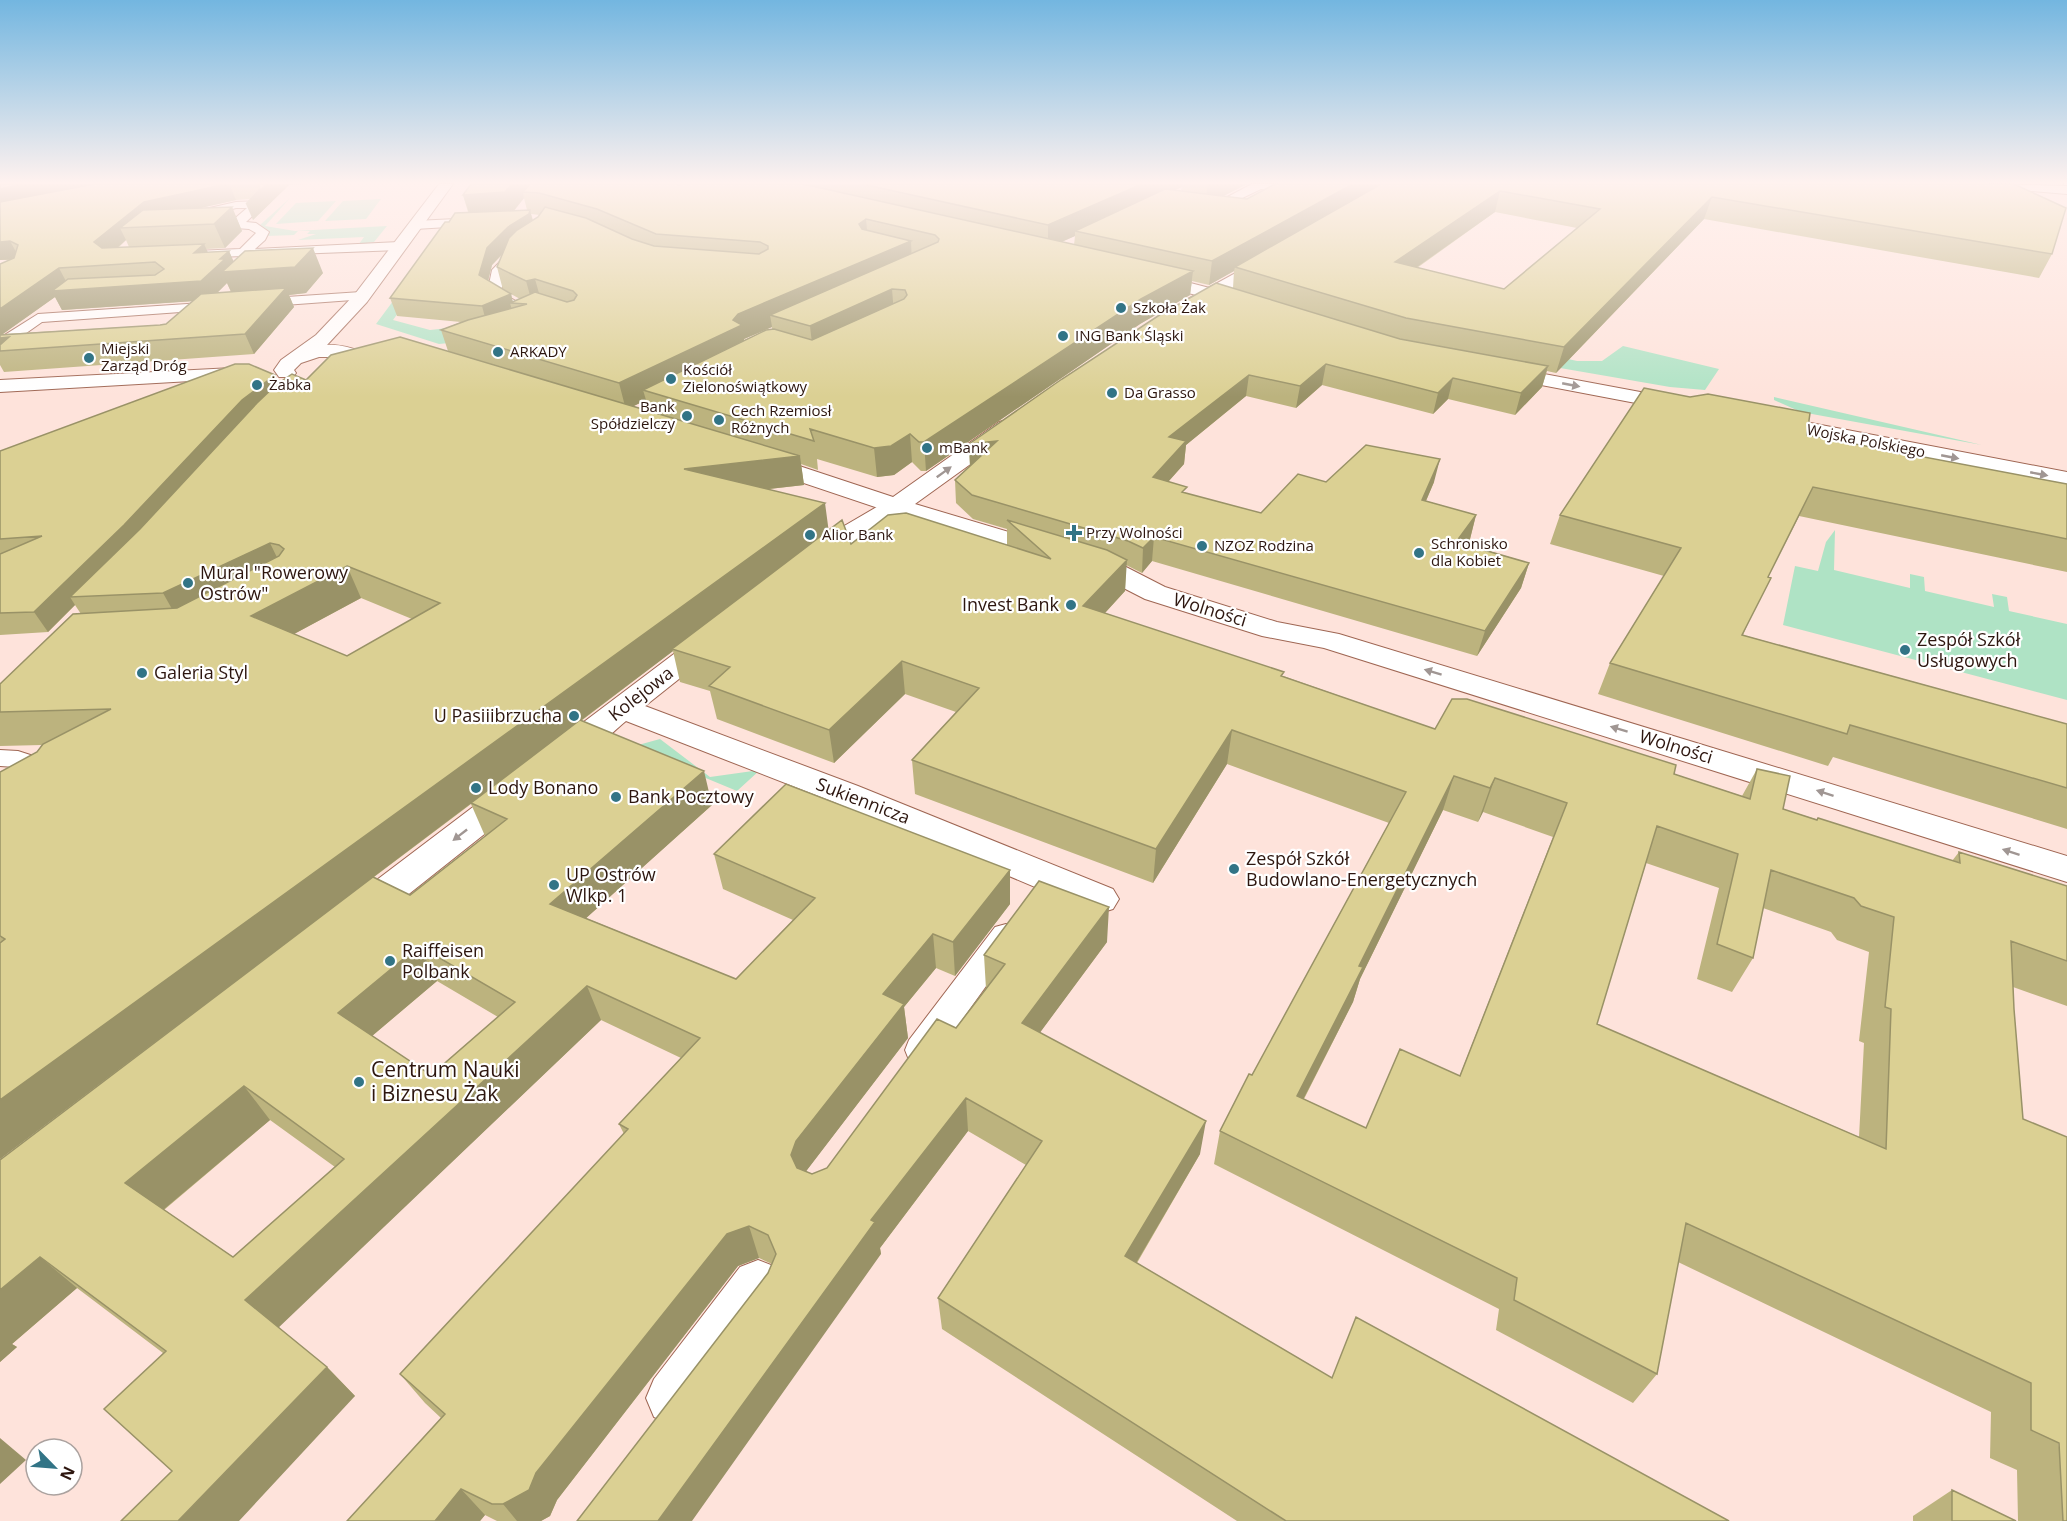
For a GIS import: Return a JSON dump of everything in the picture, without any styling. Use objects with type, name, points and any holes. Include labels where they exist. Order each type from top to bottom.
[{"type":"street","points":[[293,373],[357,301],[392,255]]},
{"type":"street","points":[[1166,319],[1277,255]]},
{"type":"street","points":[[1128,273],[1267,309]]},
{"type":"street","points":[[337,372],[353,364],[350,353],[342,341],[357,301]]},
{"type":"street","points":[[0,386],[115,379],[293,373],[324,351],[411,355]]},
{"type":"street","points":[[1479,368],[1705,410]]},
{"type":"street","points":[[790,578],[848,534],[896,506],[1025,413]]},
{"type":"street","name":"Wojska Polskiego","points":[[1738,417],[2067,479]]},
{"type":"street","name":"Wolności","points":[[733,453],[896,506],[1116,573],[1155,593],[1239,620],[1272,630],[1329,640],[2067,869]]},
{"type":"street","name":"Kolejowa","points":[[329,937],[734,622]]},
{"type":"street","name":"Sukiennicza","points":[[623,709],[846,794],[1100,899]]},
{"type":"street","points":[[644,1436],[758,1285]]},
{"type":"lane","points":[[183,256],[203,255]]},
{"type":"lane","points":[[513,255],[499,270],[494,294],[522,317]]},
{"type":"lane","points":[[38,318],[221,304],[357,301]]},
{"type":"lane","points":[[183,326],[221,304]]},
{"type":"lane","points":[[0,346],[56,305]]},
{"type":"lane","points":[[0,346],[22,347]]},
{"type":"lane","points":[[0,758],[36,764],[49,770],[52,778],[0,807]]},
{"type":"lane","points":[[903,1074],[1049,877]]},
{"type":"green space","points":[[413,292],[393,320],[430,330],[448,328],[459,342],[439,344],[376,324],[399,293]]},
{"type":"green space","points":[[1466,336],[1577,361],[1602,361],[1623,346],[1719,369],[1705,390],[1670,387],[1387,338]]},
{"type":"green space","points":[[1774,397],[1982,445],[1801,412],[1774,400]]},
{"type":"green space","points":[[1835,530],[1834,570],[1910,588],[1910,574],[1924,577],[1925,591],[1994,607],[1992,594],[2007,597],[2009,611],[2067,624],[2067,700],[1783,625],[1795,566],[1818,571],[1826,542]]},
{"type":"green space","points":[[660,739],[710,777],[760,770],[737,791],[631,747]]},
{"type":"building","points":[[15,255],[225,255],[220,259],[225,259],[201,281],[52,291],[68,279],[155,275],[164,269],[155,262],[59,268],[0,309],[0,264],[14,258]]},
{"type":"building","points":[[241,255],[306,255],[295,267],[222,272]]},
{"type":"building","points":[[421,255],[485,255],[479,275],[511,294],[482,306],[390,298]]},
{"type":"building","points":[[502,255],[878,255],[738,314],[733,320],[742,325],[619,383],[441,330],[527,304],[510,303],[535,292],[567,302],[574,300],[577,295],[573,291],[535,279],[526,281],[497,267]]},
{"type":"building","points":[[908,255],[1121,255],[1193,271],[1141,299],[924,442],[919,442],[910,434],[891,446],[874,448],[810,429],[814,441],[643,390],[766,330],[774,329],[812,340],[904,299],[907,295],[905,290],[892,289],[810,326],[770,315]]},
{"type":"building","points":[[1185,255],[1223,255],[1212,261]]},
{"type":"building","points":[[1256,255],[1405,255],[1395,262],[1504,289],[1545,255],[1655,255],[1564,347],[1406,318],[1235,267]]},
{"type":"building","points":[[1216,283],[1400,339],[1548,366],[1521,393],[1453,378],[1438,393],[1326,364],[1300,386],[1249,375],[1169,437],[1186,441],[1153,477],[1187,487],[1182,492],[1261,513],[1298,474],[1326,482],[1366,445],[1440,459],[1422,500],[1476,515],[1456,542],[1529,563],[1485,631],[1154,537],[1143,548],[1128,541],[972,495],[955,480],[997,441],[969,444],[1158,316]]},
{"type":"building","points":[[286,288],[245,334],[0,351],[0,345],[9,337],[0,338],[0,335],[160,325],[166,324],[201,294]]},
{"type":"building","points":[[400,337],[800,456],[684,469],[825,503],[0,1100],[0,943],[5,939],[0,936],[0,772],[37,752],[43,744],[111,709],[0,712],[0,684],[73,614],[177,608],[279,556],[284,549],[270,543],[163,593],[70,597],[140,529],[277,384],[292,374],[306,380],[331,355]],"holes":[[[347,566],[440,603],[347,656],[251,616]]]},
{"type":"building","points":[[235,364],[249,364],[275,375],[242,400],[124,525],[34,612],[0,613],[0,554],[42,536],[0,539],[0,451]]},
{"type":"building","points":[[1644,388],[1690,397],[1708,394],[1810,413],[1807,435],[2067,484],[2067,539],[1813,487],[1742,635],[2067,724],[2067,788],[1850,725],[1847,734],[1610,663],[1681,548],[1560,515]]},
{"type":"building","points":[[906,513],[1051,559],[1007,520],[1107,550],[1127,560],[1083,606],[1284,672],[1281,676],[1435,729],[1452,699],[1467,699],[1676,765],[1674,774],[1750,799],[1757,769],[1790,776],[1783,809],[1960,863],[1959,852],[2067,886],[2067,961],[2011,941],[2023,1119],[2067,1137],[2067,1521],[2063,1521],[2059,1443],[2031,1430],[2031,1383],[1686,1223],[1657,1374],[1514,1300],[1517,1278],[1220,1131],[1249,1074],[1252,1075],[1406,792],[1232,730],[1156,849],[912,760],[979,688],[902,661],[829,730],[709,686],[730,667],[672,649],[842,520],[851,544],[888,515]],"holes":[[[1454,776],[1490,788],[1495,778],[1567,803],[1460,1076],[1400,1049],[1366,1128],[1297,1096],[1363,967],[1359,966]],[[1657,826],[1738,854],[1717,944],[1753,958],[1771,870],[1854,898],[1861,906],[1894,917],[1885,1007],[1891,1009],[1886,1149],[1597,1024]]]},
{"type":"building","points":[[580,720],[704,771],[550,904],[736,979],[815,898],[714,854],[786,784],[1010,870],[953,942],[933,934],[883,994],[904,1004],[796,1141],[791,1155],[797,1168],[812,1174],[827,1168],[937,1019],[956,1028],[1005,964],[984,955],[1039,881],[1109,907],[1022,1023],[1206,1121],[1125,1256],[1332,1378],[1356,1317],[1729,1521],[1286,1521],[938,1298],[1042,1141],[966,1098],[871,1220],[875,1222],[658,1521],[577,1521],[768,1273],[776,1254],[768,1235],[749,1226],[727,1234],[536,1473],[529,1490],[503,1504],[492,1504],[461,1489],[435,1521],[347,1521],[445,1414],[400,1374],[628,1129],[619,1124],[700,1038],[587,986],[245,1300],[327,1367],[178,1521],[121,1521],[172,1471],[104,1409],[166,1351],[40,1257],[0,1290],[0,1160],[373,877],[410,895],[507,819],[471,803]],"holes":[[[419,946],[515,1002],[431,1075],[338,1013]],[[244,1086],[344,1159],[233,1257],[125,1183]]]},
{"type":"building","points":[[1952,1490],[2016,1521],[1952,1521]]},
{"type":"place","name":"Szkoła Żak","points":[[1121,308]]},
{"type":"place","name":"ING Bank Śląski","points":[[1063,336]]},
{"type":"place","name":"ARKADY","points":[[498,352]]},
{"type":"place","name":"Miejski Zarząd Dróg","points":[[89,358]]},
{"type":"place","name":"Kościół Zielonoświątkowy","points":[[671,379]]},
{"type":"place","name":"Żabka","points":[[257,385]]},
{"type":"place","name":"Da Grasso","points":[[1112,393]]},
{"type":"place","name":"Bank Spółdzielczy","points":[[687,416]]},
{"type":"place","name":"Cech Rzemiosł Różnych","points":[[719,420]]},
{"type":"place","name":"mBank","points":[[927,448]]},
{"type":"place","name":"Przy Wolności","points":[[1074,533]]},
{"type":"place","name":"Alior Bank","points":[[810,535]]},
{"type":"place","name":"NZOZ Rodzina","points":[[1202,546]]},
{"type":"place","name":"Schronisko dla Kobiet","points":[[1419,553]]},
{"type":"place","name":"Mural \"Rowerowy Ostrów\"","points":[[188,583]]},
{"type":"place","name":"Invest Bank","points":[[1071,605]]},
{"type":"place","name":"Zespół Szkół Usługowych","points":[[1905,650]]},
{"type":"place","name":"Galeria Styl","points":[[142,673]]},
{"type":"place","name":"U Pasiiibrzucha","points":[[574,716]]},
{"type":"place","name":"Lody Bonano","points":[[476,788]]},
{"type":"place","name":"Bank Pocztowy","points":[[616,797]]},
{"type":"place","name":"Zespół Szkół Budowlano-Energetycznych","points":[[1234,869]]},
{"type":"place","name":"UP Ostrów Wlkp. 1","points":[[554,885]]},
{"type":"place","name":"Raiffeisen Polbank","points":[[390,961]]},
{"type":"place","name":"Centrum Nauki i Biznesu Żak","points":[[359,1082]]}]
